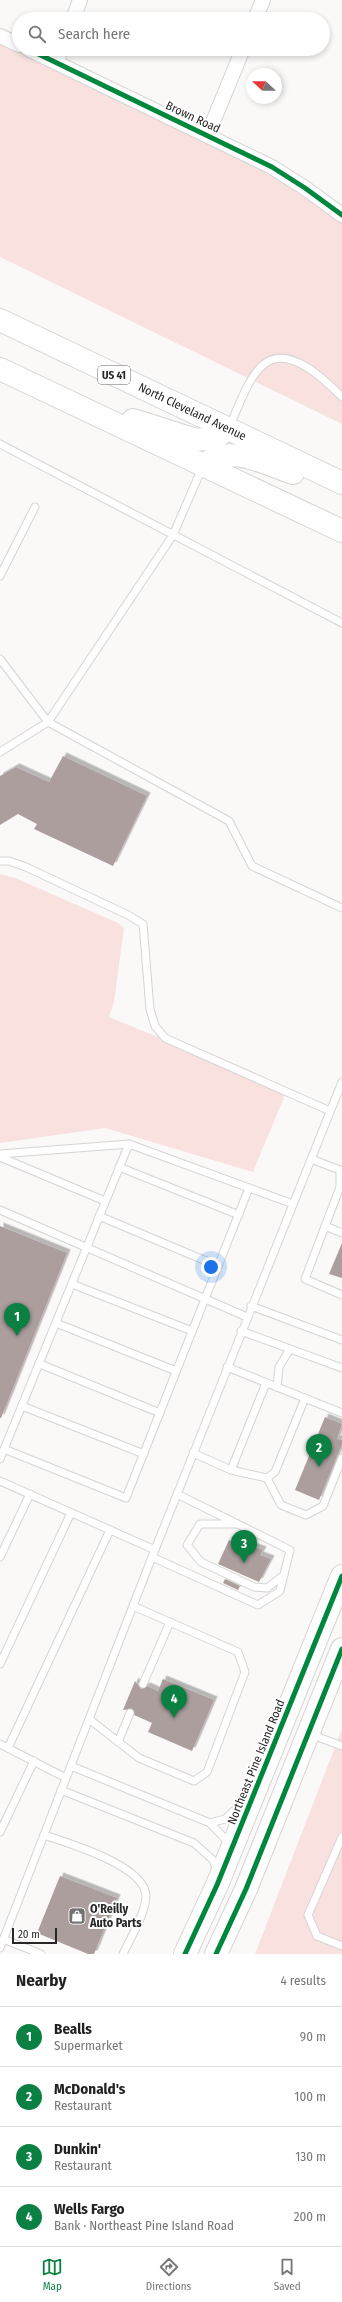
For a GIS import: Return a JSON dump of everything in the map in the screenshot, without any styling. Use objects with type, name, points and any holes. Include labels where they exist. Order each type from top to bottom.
[{"type":"main road","name":"North Cleveland Avenue","points":[[0,320],[342,483]]},
{"type":"main road","points":[[0,370],[342,531]]},
{"type":"main road","points":[[57,397],[196,440],[215,438],[228,429]]},
{"type":"main road","points":[[203,466],[210,459],[241,455],[342,489]]},
{"type":"main road","name":"Northeast Pine Island Road","points":[[185,1954],[233,1847],[342,1576]]},
{"type":"main road","points":[[216,1954],[246,1889],[310,1733],[342,1649]]},
{"type":"main road","points":[[209,1954],[236,1890],[241,1869],[239,1857],[233,1847]]},
{"type":"street","points":[[76,12],[80,0]]},
{"type":"street","points":[[258,12],[263,0]]},
{"type":"street","points":[[0,36],[12,42]]},
{"type":"street","name":"Brown Road","points":[[61,56],[272,167],[305,188],[342,215]]},
{"type":"street","points":[[208,134],[240,56]]},
{"type":"lane","points":[[228,429],[253,378],[264,364],[280,359],[296,361],[312,370],[342,397]]},
{"type":"lane","points":[[0,444],[342,623]]},
{"type":"lane","points":[[0,752],[48,722],[173,535],[203,466]]},
{"type":"lane","points":[[0,576],[35,507]]},
{"type":"lane","points":[[0,660],[48,722],[229,821],[252,866],[342,908]]},
{"type":"lane","points":[[0,861],[10,861],[26,868],[128,915],[143,924],[150,1009],[155,1026],[165,1038],[330,1112]]},
{"type":"lane","points":[[0,1948],[241,1331],[342,1082]]},
{"type":"lane","points":[[0,1156],[129,1144],[293,1204]]},
{"type":"lane","points":[[0,1459],[129,1144]]},
{"type":"lane","points":[[0,1156],[105,1201]]},
{"type":"lane","points":[[311,1159],[341,1168],[340,1187],[305,1279],[342,1295]]},
{"type":"lane","points":[[119,1167],[239,1215]]},
{"type":"lane","points":[[4,1449],[126,1498],[249,1188]]},
{"type":"lane","points":[[0,1210],[87,1246],[247,1317]]},
{"type":"lane","points":[[99,1216],[218,1266]]},
{"type":"lane","points":[[326,1226],[342,1233]]},
{"type":"lane","points":[[72,1284],[192,1331]]},
{"type":"lane","points":[[251,1306],[342,1340]]},
{"type":"lane","points":[[56,1323],[176,1371]]},
{"type":"lane","points":[[241,1331],[342,1368]]},
{"type":"lane","points":[[277,1387],[279,1367],[290,1349]]},
{"type":"lane","points":[[40,1364],[160,1413]]},
{"type":"lane","points":[[227,1367],[342,1413]]},
{"type":"lane","points":[[231,1470],[266,1383]]},
{"type":"lane","points":[[193,1453],[231,1470],[267,1478],[275,1472],[305,1398]]},
{"type":"lane","points":[[22,1406],[144,1454]]},
{"type":"lane","points":[[267,1478],[281,1505],[306,1515],[323,1506],[342,1458]]},
{"type":"lane","points":[[0,1481],[110,1530],[153,1554],[258,1605],[280,1591],[290,1550],[177,1494]]},
{"type":"lane","points":[[0,1557],[30,1494]]},
{"type":"lane","points":[[0,1664],[72,1513]]},
{"type":"lane","points":[[238,1524],[200,1524],[187,1545],[201,1562],[254,1587],[267,1588],[284,1575]]},
{"type":"lane","points":[[8,1748],[110,1530]]},
{"type":"lane","points":[[89,1719],[139,1758],[194,1781],[206,1772],[245,1672],[238,1652],[133,1606]]},
{"type":"lane","points":[[143,1684],[170,1622]]},
{"type":"lane","points":[[118,1742],[130,1714]]},
{"type":"lane","points":[[310,1733],[342,1746]]},
{"type":"lane","points":[[0,1744],[66,1778]]},
{"type":"lane","points":[[0,1832],[34,1761]]},
{"type":"lane","points":[[70,1766],[210,1823],[233,1847]]},
{"type":"lane","points":[[210,1823],[225,1819],[239,1807],[263,1774]]},
{"type":"lane","points":[[61,1790],[194,1843],[213,1860],[219,1880]]},
{"type":"lane","points":[[44,1835],[99,1855],[132,1873],[141,1884],[146,1897],[139,1919],[123,1954]]},
{"type":"lane","points":[[342,1837],[308,1915],[317,1936],[342,1946]]},
{"type":"lane","points":[[3,1939],[41,1954]]},
{"type":"shaded area","points":[[0,31],[12,37],[12,56],[51,56],[342,212],[342,424],[0,257]]},
{"type":"shaded area","points":[[0,874],[15,878],[118,923],[124,928],[114,1002],[109,1017],[287,1090],[253,1172],[105,1128],[0,1143]]},
{"type":"shaded area","points":[[342,1729],[342,1954],[255,1954]]},
{"type":"building","points":[[63,756],[147,796],[113,866],[34,829],[37,824],[18,814],[0,825],[0,776],[16,767],[49,782]]},
{"type":"building","points":[[0,1226],[67,1253],[1,1418],[0,1418]]},
{"type":"building","points":[[342,1243],[342,1278],[329,1274]]},
{"type":"building","points":[[325,1417],[342,1424],[337,1439],[342,1440],[342,1444],[319,1500],[295,1490]]},
{"type":"building","points":[[229,1540],[249,1550],[252,1546],[263,1550],[260,1555],[271,1559],[259,1582],[218,1564]]},
{"type":"building","points":[[225,1579],[240,1586],[238,1590],[223,1583]]},
{"type":"building","points":[[163,1679],[214,1700],[192,1751],[148,1732],[152,1723],[134,1715],[132,1709],[123,1710],[135,1681],[141,1689],[147,1686],[158,1691]]},
{"type":"building","name":"O'Reilly Auto Parts","points":[[60,1876],[117,1898],[94,1954],[88,1954],[37,1933]]},
{"type":"cycle path","points":[[42,56],[272,167],[305,188],[342,215]]},
{"type":"cycle path","points":[[185,1954],[217,1885],[342,1576]]},
{"type":"cycle path","points":[[216,1954],[246,1889],[342,1649]]},
{"type":"place","name":"Bealls","points":[[17,1336]]},
{"type":"place","name":"McDonald's","points":[[319,1467]]},
{"type":"place","name":"Dunkin'","points":[[244,1563]]},
{"type":"place","name":"Wells Fargo","points":[[174,1718]]},
{"type":"place","name":"O'Reilly Auto Parts","points":[[77,1916]]}]
